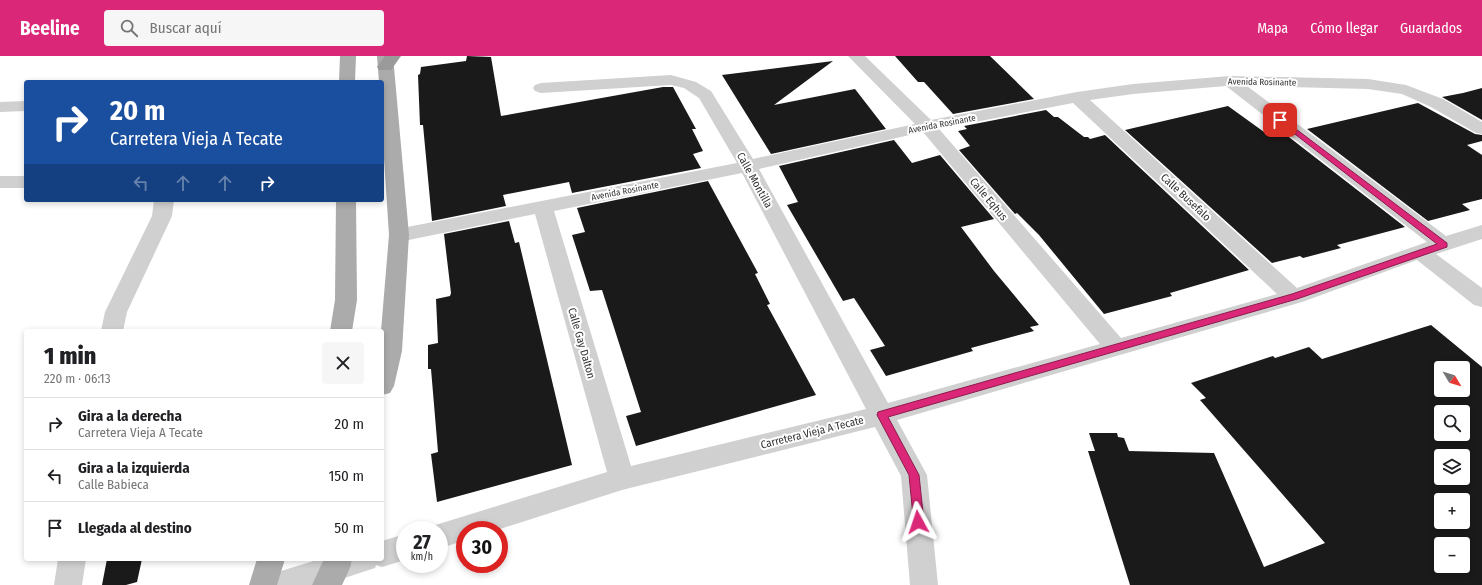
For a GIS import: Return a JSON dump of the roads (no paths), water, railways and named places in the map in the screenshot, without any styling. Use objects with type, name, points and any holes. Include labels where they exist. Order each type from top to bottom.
[{"type":"main road","points":[[347,80],[348,56]]},
{"type":"main road","points":[[384,378],[391,351],[399,235],[388,60]]},
{"type":"main road","points":[[341,329],[346,300],[346,202]]},
{"type":"main road","points":[[263,585],[271,561]]},
{"type":"street","name":"Calle Eqhus","points":[[856,56],[927,126],[1117,348]]},
{"type":"street","name":"Calle Montilla","points":[[541,88],[671,80],[690,86],[705,95],[748,166],[914,475],[924,585]]},
{"type":"street","name":"Avenida Rosinante","points":[[399,235],[748,166],[927,126],[1077,97],[1133,89],[1230,81],[1368,84],[1406,90],[1437,103],[1482,129]]},
{"type":"street","points":[[1230,81],[1444,245]]},
{"type":"street","name":"Calle Busefalo","points":[[1077,97],[1294,297]]},
{"type":"street","points":[[0,107],[24,106]]},
{"type":"street","points":[[1,182],[24,182]]},
{"type":"street","points":[[112,329],[116,312],[162,216],[164,202]]},
{"type":"street","name":"Calle Gay Dalton","points":[[543,207],[622,479]]},
{"type":"street","name":"Carretera Vieja A Tecate","points":[[448,533],[622,479],[882,415],[1294,297],[1420,252],[1482,232]]},
{"type":"street","points":[[1420,252],[1482,299]]},
{"type":"street","points":[[384,553],[396,549]]},
{"type":"street","points":[[68,585],[72,561]]},
{"type":"street","points":[[278,585],[333,571],[360,561]]}]
